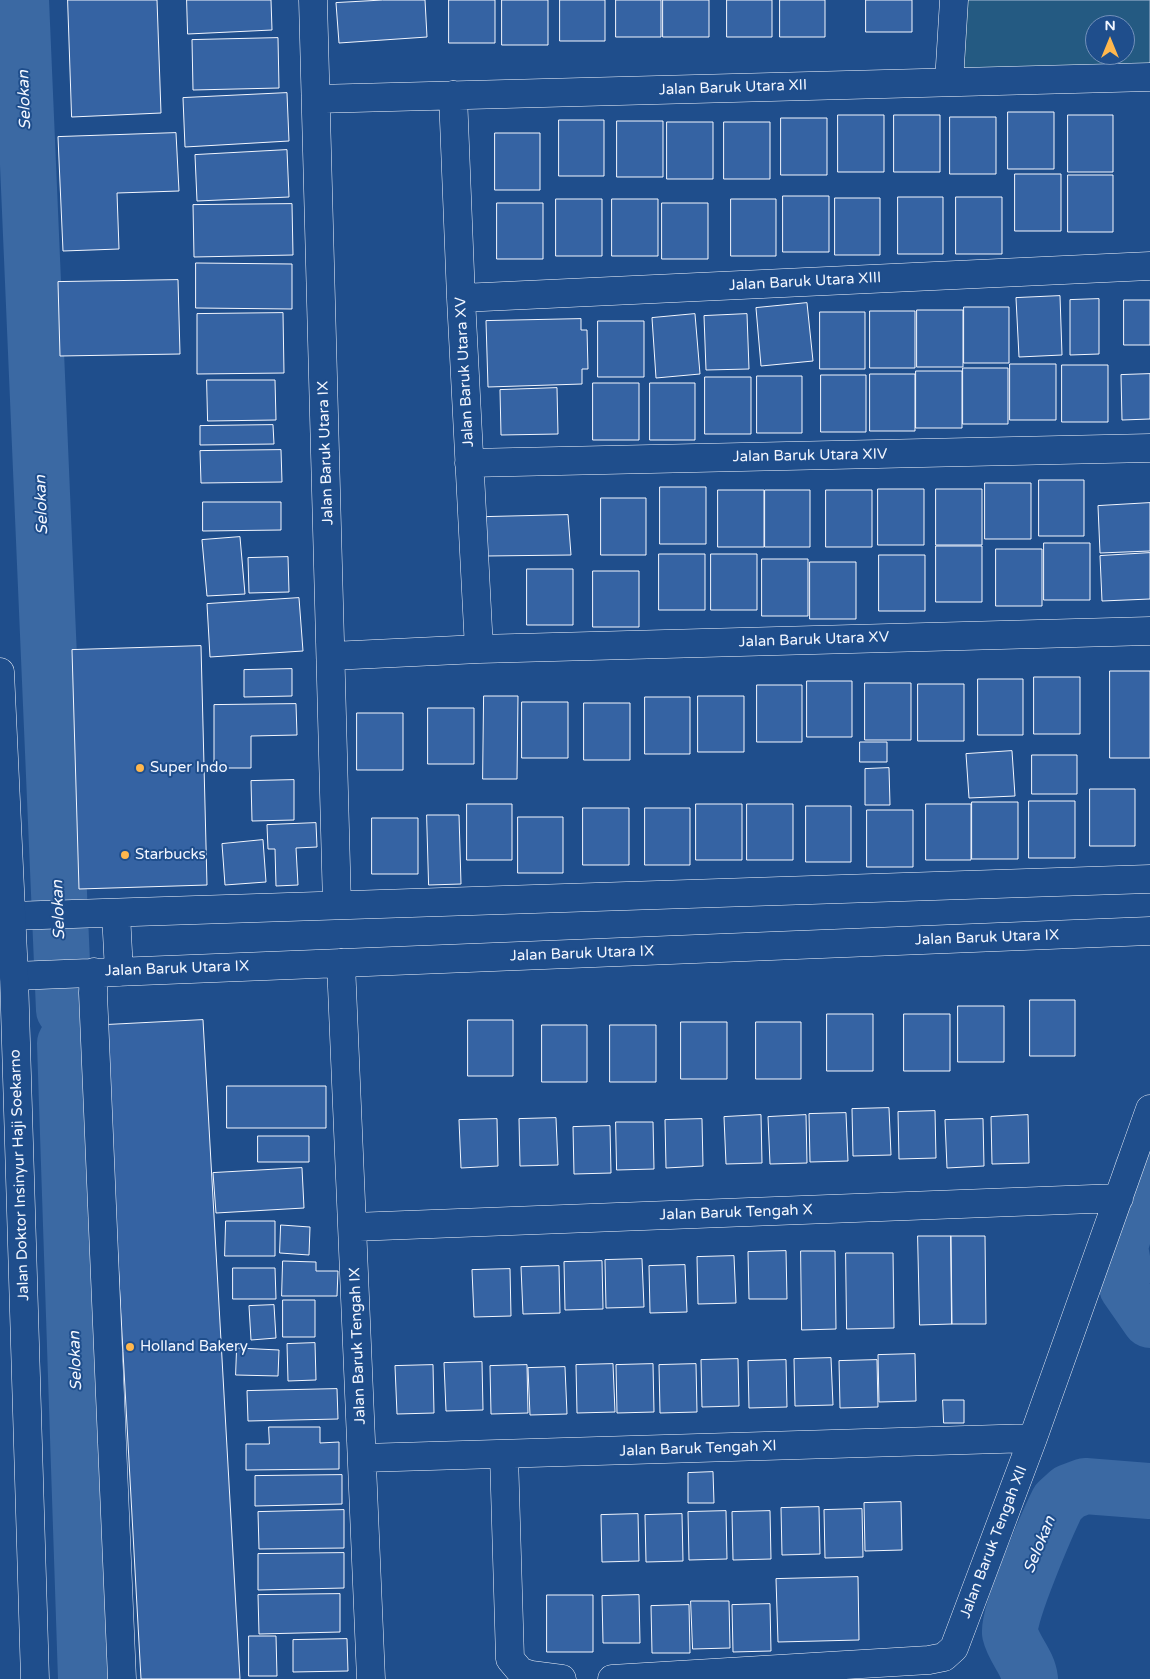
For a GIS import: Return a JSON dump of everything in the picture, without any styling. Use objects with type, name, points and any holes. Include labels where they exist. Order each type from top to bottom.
[{"type":"street","name":"Jalan Baruk Utara IX","points":[[313,0],[337,905]]},
{"type":"street","points":[[949,82],[954,0]]},
{"type":"street","name":"Jalan Baruk Utara XII","points":[[316,99],[1150,77]]},
{"type":"street","name":"Jalan Baruk Utara XV","points":[[453,95],[478,649]]},
{"type":"street","name":"Jalan Baruk Utara XIII","points":[[461,298],[1150,266]]},
{"type":"street","name":"Jalan Baruk Utara XIV","points":[[469,463],[1150,448]]},
{"type":"street","name":"Jalan Baruk Utara XV","points":[[331,656],[478,649],[1150,631]]},
{"type":"street","name":"Jalan Doktor Insinyur Haji Soekarno","points":[[0,672],[14,976],[35,1679]]},
{"type":"street","points":[[11,916],[1150,878]]},
{"type":"street","points":[[116,913],[97,972],[94,1012],[122,1679]]},
{"type":"street","name":"Jalan Baruk Utara IX","points":[[14,976],[1150,931]]},
{"type":"street","name":"Jalan Baruk Tengah IX","points":[[341,963],[363,1458],[370,1679]]},
{"type":"street","name":"Jalan Baruk Tengah XII","points":[[612,1679],[929,1660],[944,1657],[954,1648],[1033,1438],[1150,1109]]},
{"type":"street","name":"Jalan Baruk Tengah X","points":[[353,1227],[1119,1198]]},
{"type":"street","name":"Jalan Baruk Tengah XI","points":[[363,1458],[1033,1438]]},
{"type":"street","points":[[504,1455],[510,1659],[521,1672],[562,1679]]},
{"type":"shaded area","points":[[961,0],[1150,0],[1150,67],[955,71]]},
{"type":"building","points":[[68,0],[157,0],[161,113],[72,117]]},
{"type":"building","points":[[187,0],[271,0],[272,30],[188,34]]},
{"type":"building","points":[[425,0],[427,37],[339,43],[336,3]]},
{"type":"building","points":[[449,0],[495,0],[495,43],[449,43]]},
{"type":"building","points":[[502,0],[548,0],[548,45],[502,45]]},
{"type":"building","points":[[560,0],[605,0],[605,41],[560,41]]},
{"type":"building","points":[[616,0],[661,0],[661,37],[616,37]]},
{"type":"building","points":[[663,0],[709,0],[709,37],[663,37]]},
{"type":"building","points":[[727,0],[772,0],[772,37],[727,37]]},
{"type":"building","points":[[780,0],[825,0],[825,37],[780,37]]},
{"type":"building","points":[[866,0],[912,0],[912,32],[866,32]]},
{"type":"building","points":[[278,38],[279,88],[193,90],[192,40]]},
{"type":"building","points":[[287,93],[289,141],[185,147],[183,98]]},
{"type":"building","points":[[1008,112],[1054,112],[1054,169],[1008,169]]},
{"type":"building","points":[[838,115],[884,115],[884,172],[838,172]]},
{"type":"building","points":[[894,115],[940,115],[940,172],[894,172]]},
{"type":"building","points":[[1068,115],[1113,115],[1113,172],[1068,172]]},
{"type":"building","points":[[950,117],[996,117],[996,174],[950,174]]},
{"type":"building","points":[[781,118],[827,118],[827,175],[781,175]]},
{"type":"building","points":[[559,120],[604,120],[604,176],[559,176]]},
{"type":"building","points":[[617,121],[663,121],[663,177],[617,177]]},
{"type":"building","points":[[667,122],[713,122],[713,179],[667,179]]},
{"type":"building","points":[[724,122],[770,122],[770,179],[724,179]]},
{"type":"building","points":[[176,133],[179,191],[117,193],[119,249],[63,251],[58,137]]},
{"type":"building","points":[[495,133],[540,133],[540,190],[495,190]]},
{"type":"building","points":[[287,150],[289,197],[197,201],[195,155]]},
{"type":"building","points":[[1015,174],[1061,174],[1061,231],[1015,231]]},
{"type":"building","points":[[1068,175],[1113,175],[1113,232],[1068,232]]},
{"type":"building","points":[[783,196],[829,196],[829,252],[783,252]]},
{"type":"building","points":[[898,197],[943,197],[943,254],[898,254]]},
{"type":"building","points":[[956,197],[1002,197],[1002,254],[956,254]]},
{"type":"building","points":[[835,198],[880,198],[880,255],[835,255]]},
{"type":"building","points":[[556,199],[602,199],[602,256],[556,256]]},
{"type":"building","points":[[612,199],[658,199],[658,256],[612,256]]},
{"type":"building","points":[[731,199],[776,199],[776,256],[731,256]]},
{"type":"building","points":[[497,203],[543,203],[543,259],[497,259]]},
{"type":"building","points":[[662,203],[708,203],[708,259],[662,259]]},
{"type":"building","points":[[292,204],[293,255],[194,257],[193,205]]},
{"type":"building","points":[[196,263],[292,264],[292,309],[196,308]]},
{"type":"building","points":[[178,280],[180,354],[60,356],[58,282]]},
{"type":"building","points":[[1060,296],[1062,355],[1019,357],[1016,298]]},
{"type":"building","points":[[1099,299],[1099,354],[1070,355],[1070,300]]},
{"type":"building","points":[[1124,300],[1150,300],[1150,345],[1124,345]]},
{"type":"building","points":[[807,303],[813,361],[761,366],[756,308]]},
{"type":"building","points":[[964,307],[1009,307],[1009,363],[964,363]]},
{"type":"building","points":[[917,310],[963,310],[963,367],[917,367]]},
{"type":"building","points":[[870,311],[915,311],[915,368],[870,368]]},
{"type":"building","points":[[820,312],[865,312],[865,369],[820,369]]},
{"type":"building","points":[[283,313],[284,373],[197,374],[197,314]]},
{"type":"building","points":[[695,314],[700,374],[656,378],[652,318]]},
{"type":"building","points":[[747,314],[749,369],[706,370],[704,316]]},
{"type":"building","points":[[581,319],[581,330],[587,330],[588,369],[582,369],[582,384],[488,387],[486,321]]},
{"type":"building","points":[[598,321],[644,321],[644,377],[598,377]]},
{"type":"building","points":[[1010,364],[1056,364],[1056,420],[1010,420]]},
{"type":"building","points":[[1062,365],[1108,365],[1108,422],[1062,422]]},
{"type":"building","points":[[963,368],[1008,368],[1008,424],[963,424]]},
{"type":"building","points":[[916,371],[962,371],[962,428],[916,428]]},
{"type":"building","points":[[870,374],[915,374],[915,431],[870,431]]},
{"type":"building","points":[[1150,374],[1150,419],[1122,420],[1121,375]]},
{"type":"building","points":[[821,375],[866,375],[866,432],[821,432]]},
{"type":"building","points":[[757,376],[802,376],[802,433],[757,433]]},
{"type":"building","points":[[705,377],[751,377],[751,434],[705,434]]},
{"type":"building","points":[[207,380],[275,380],[276,420],[208,421]]},
{"type":"building","points":[[593,383],[639,383],[639,440],[593,440]]},
{"type":"building","points":[[650,383],[695,383],[695,440],[650,440]]},
{"type":"building","points":[[557,388],[558,434],[501,435],[500,390]]},
{"type":"building","points":[[273,425],[274,444],[200,445],[200,426]]},
{"type":"building","points":[[281,450],[282,482],[201,483],[200,451]]},
{"type":"building","points":[[1039,480],[1084,480],[1084,536],[1039,536]]},
{"type":"building","points":[[985,483],[1031,483],[1031,539],[985,539]]},
{"type":"building","points":[[660,487],[706,487],[706,544],[660,544]]},
{"type":"building","points":[[878,489],[924,489],[924,545],[878,545]]},
{"type":"building","points":[[936,489],[982,489],[982,545],[936,545]]},
{"type":"building","points":[[718,490],[764,490],[764,547],[718,547]]},
{"type":"building","points":[[765,490],[810,490],[810,547],[765,547]]},
{"type":"building","points":[[826,490],[872,490],[872,547],[826,547]]},
{"type":"building","points":[[601,498],[646,498],[646,555],[601,555]]},
{"type":"building","points":[[203,502],[281,502],[281,530],[203,531]]},
{"type":"building","points":[[1150,503],[1150,551],[1100,553],[1098,506]]},
{"type":"building","points":[[568,515],[571,555],[486,556],[486,517]]},
{"type":"building","points":[[240,537],[245,594],[207,596],[202,540]]},
{"type":"building","points":[[1044,543],[1090,543],[1090,600],[1044,600]]},
{"type":"building","points":[[936,546],[982,546],[982,602],[936,602]]},
{"type":"building","points":[[996,549],[1042,549],[1042,606],[996,606]]},
{"type":"building","points":[[1150,553],[1150,599],[1102,601],[1100,556]]},
{"type":"building","points":[[659,554],[705,554],[705,610],[659,610]]},
{"type":"building","points":[[711,554],[757,554],[757,610],[711,610]]},
{"type":"building","points":[[879,555],[925,555],[925,611],[879,611]]},
{"type":"building","points":[[288,557],[289,592],[249,593],[248,558]]},
{"type":"building","points":[[762,559],[808,559],[808,616],[762,616]]},
{"type":"building","points":[[810,562],[856,562],[856,619],[810,619]]},
{"type":"building","points":[[527,569],[573,569],[573,625],[527,625]]},
{"type":"building","points":[[593,571],[639,571],[639,627],[593,627]]},
{"type":"building","points":[[299,598],[303,651],[210,657],[207,604]]},
{"type":"building","name":"Super Indo","points":[[201,646],[207,885],[79,889],[72,650]]},
{"type":"building","points":[[292,669],[292,696],[244,697],[244,670]]},
{"type":"building","points":[[1110,671],[1150,671],[1150,758],[1110,758]]},
{"type":"building","points":[[1034,677],[1080,677],[1080,734],[1034,734]]},
{"type":"building","points":[[978,679],[1023,679],[1023,735],[978,735]]},
{"type":"building","points":[[807,681],[852,681],[852,737],[807,737]]},
{"type":"building","points":[[865,683],[911,683],[911,740],[865,740]]},
{"type":"building","points":[[918,684],[964,684],[964,741],[918,741]]},
{"type":"building","points":[[757,685],[802,685],[802,742],[757,742]]},
{"type":"building","points":[[484,696],[518,696],[517,779],[483,779]]},
{"type":"building","points":[[698,696],[744,696],[744,752],[698,752]]},
{"type":"building","points":[[645,697],[690,697],[690,754],[645,754]]},
{"type":"building","points":[[522,702],[568,702],[568,758],[522,758]]},
{"type":"building","points":[[584,703],[630,703],[630,760],[584,760]]},
{"type":"building","points":[[296,704],[297,735],[251,736],[251,768],[214,768],[214,705]]},
{"type":"building","points":[[428,708],[474,708],[474,764],[428,764]]},
{"type":"building","points":[[357,713],[403,713],[403,770],[357,770]]},
{"type":"building","points":[[860,742],[887,742],[887,762],[860,762]]},
{"type":"building","points":[[1012,751],[1015,796],[969,798],[966,754]]},
{"type":"building","points":[[1032,755],[1077,755],[1077,794],[1032,794]]},
{"type":"building","points":[[889,768],[890,805],[865,805],[865,769]]},
{"type":"building","points":[[294,780],[294,820],[252,821],[251,781]]},
{"type":"building","points":[[1090,789],[1135,789],[1135,846],[1090,846]]},
{"type":"building","points":[[1029,801],[1075,801],[1075,858],[1029,858]]},
{"type":"building","points":[[972,802],[1018,802],[1018,859],[972,859]]},
{"type":"building","points":[[467,804],[512,804],[512,860],[467,860]]},
{"type":"building","points":[[696,804],[742,804],[742,860],[696,860]]},
{"type":"building","points":[[747,804],[793,804],[793,860],[747,860]]},
{"type":"building","points":[[926,804],[971,804],[971,860],[926,860]]},
{"type":"building","points":[[806,806],[851,806],[851,862],[806,862]]},
{"type":"building","points":[[583,808],[629,808],[629,865],[583,865]]},
{"type":"building","points":[[645,808],[690,808],[690,865],[645,865]]},
{"type":"building","points":[[867,810],[913,810],[913,867],[867,867]]},
{"type":"building","points":[[427,815],[459,815],[461,884],[429,885]]},
{"type":"building","points":[[518,817],[563,817],[563,873],[518,873]]},
{"type":"building","points":[[372,818],[418,818],[418,874],[372,874]]},
{"type":"building","points":[[316,823],[317,847],[296,848],[298,885],[276,886],[275,849],[268,849],[267,825]]},
{"type":"building","points":[[263,840],[266,882],[225,885],[222,844]]},
{"type":"building","points":[[1030,1000],[1075,1000],[1075,1056],[1030,1056]]},
{"type":"building","points":[[958,1006],[1004,1006],[1004,1062],[958,1062]]},
{"type":"building","points":[[827,1014],[873,1014],[873,1071],[827,1071]]},
{"type":"building","points":[[904,1014],[950,1014],[950,1071],[904,1071]]},
{"type":"building","points":[[203,1020],[240,1679],[141,1679],[105,1025]]},
{"type":"building","points":[[468,1020],[513,1020],[513,1076],[468,1076]]},
{"type":"building","points":[[681,1022],[727,1022],[727,1079],[681,1079]]},
{"type":"building","points":[[756,1022],[801,1022],[801,1079],[756,1079]]},
{"type":"building","points":[[542,1025],[587,1025],[587,1082],[542,1082]]},
{"type":"building","points":[[610,1025],[656,1025],[656,1082],[610,1082]]},
{"type":"building","points":[[227,1086],[326,1086],[326,1128],[227,1128]]},
{"type":"building","points":[[889,1108],[891,1155],[853,1156],[852,1109]]},
{"type":"building","points":[[935,1111],[936,1158],[899,1159],[898,1112]]},
{"type":"building","points":[[846,1113],[848,1161],[810,1162],[809,1114]]},
{"type":"building","points":[[761,1115],[762,1163],[726,1164],[724,1117]]},
{"type":"building","points":[[806,1115],[807,1163],[770,1164],[768,1117]]},
{"type":"building","points":[[1028,1115],[1029,1163],[992,1164],[991,1117]]},
{"type":"building","points":[[556,1118],[558,1165],[520,1166],[519,1119]]},
{"type":"building","points":[[497,1119],[498,1166],[461,1168],[459,1120]]},
{"type":"building","points":[[702,1119],[703,1166],[666,1168],[665,1120]]},
{"type":"building","points":[[983,1119],[984,1166],[947,1168],[945,1120]]},
{"type":"building","points":[[616,1122],[653,1122],[654,1169],[617,1170]]},
{"type":"building","points":[[610,1126],[611,1173],[574,1174],[573,1127]]},
{"type":"building","points":[[258,1136],[309,1136],[309,1162],[258,1162]]},
{"type":"building","points":[[302,1168],[304,1208],[216,1213],[213,1173]]},
{"type":"building","points":[[226,1221],[275,1221],[275,1256],[225,1256]]},
{"type":"building","points":[[281,1225],[310,1227],[309,1255],[280,1253]]},
{"type":"building","points":[[918,1236],[951,1236],[952,1324],[920,1325]]},
{"type":"building","points":[[951,1236],[985,1236],[986,1324],[952,1324]]},
{"type":"building","points":[[786,1251],[787,1299],[749,1299],[748,1252]]},
{"type":"building","points":[[801,1251],[835,1251],[836,1329],[802,1330]]},
{"type":"building","points":[[846,1253],[893,1253],[894,1328],[847,1329]]},
{"type":"building","points":[[734,1256],[736,1303],[698,1304],[697,1257]]},
{"type":"building","points":[[642,1259],[644,1307],[606,1308],[605,1260]]},
{"type":"building","points":[[283,1261],[316,1262],[316,1271],[338,1271],[337,1296],[282,1296]]},
{"type":"building","points":[[602,1261],[603,1309],[565,1310],[564,1262]]},
{"type":"building","points":[[685,1265],[687,1312],[650,1313],[649,1266]]},
{"type":"building","points":[[559,1266],[560,1313],[523,1314],[521,1267]]},
{"type":"building","points":[[233,1268],[275,1268],[276,1299],[233,1299]]},
{"type":"building","points":[[510,1269],[511,1316],[474,1317],[472,1270]]},
{"type":"building","points":[[283,1300],[315,1300],[315,1337],[283,1337]]},
{"type":"building","points":[[274,1305],[276,1338],[251,1340],[249,1306]]},
{"type":"building","points":[[315,1343],[316,1380],[288,1381],[287,1344]]},
{"type":"building","points":[[237,1348],[279,1350],[278,1376],[236,1375]]},
{"type":"building","points":[[915,1354],[916,1401],[879,1402],[878,1355]]},
{"type":"building","points":[[831,1358],[833,1405],[795,1406],[794,1359]]},
{"type":"building","points":[[738,1359],[739,1406],[702,1407],[701,1360]]},
{"type":"building","points":[[786,1360],[787,1407],[749,1408],[748,1361]]},
{"type":"building","points":[[877,1360],[878,1407],[840,1408],[839,1361]]},
{"type":"building","points":[[482,1362],[483,1410],[446,1411],[444,1363]]},
{"type":"building","points":[[613,1364],[615,1412],[577,1413],[576,1365]]},
{"type":"building","points":[[653,1364],[654,1412],[617,1413],[616,1365]]},
{"type":"building","points":[[696,1364],[697,1412],[660,1413],[659,1365]]},
{"type":"building","points":[[433,1365],[434,1413],[397,1414],[395,1366]]},
{"type":"building","points":[[527,1365],[528,1413],[491,1414],[490,1366]]},
{"type":"building","points":[[565,1367],[567,1414],[530,1415],[528,1368]]},
{"type":"building","points":[[337,1389],[338,1419],[248,1421],[247,1391]]},
{"type":"building","points":[[943,1400],[964,1400],[964,1423],[944,1423]]},
{"type":"building","points":[[269,1427],[320,1427],[320,1443],[339,1442],[339,1469],[246,1470],[246,1444],[269,1444]]},
{"type":"building","points":[[713,1472],[714,1503],[688,1503],[688,1473]]},
{"type":"building","points":[[342,1475],[342,1504],[255,1506],[255,1476]]},
{"type":"building","points":[[901,1502],[902,1550],[865,1551],[864,1503]]},
{"type":"building","points":[[819,1507],[820,1554],[782,1555],[781,1508]]},
{"type":"building","points":[[862,1509],[863,1557],[825,1558],[824,1510]]},
{"type":"building","points":[[344,1510],[344,1548],[259,1549],[258,1512]]},
{"type":"building","points":[[726,1511],[727,1559],[689,1560],[688,1512]]},
{"type":"building","points":[[770,1511],[771,1559],[733,1560],[732,1512]]},
{"type":"building","points":[[638,1514],[639,1561],[602,1562],[601,1515]]},
{"type":"building","points":[[682,1514],[683,1561],[646,1562],[645,1515]]},
{"type":"building","points":[[344,1553],[344,1588],[258,1590],[258,1554]]},
{"type":"building","points":[[858,1577],[859,1640],[778,1642],[776,1579]]},
{"type":"building","points":[[340,1594],[340,1632],[259,1634],[258,1595]]},
{"type":"building","points":[[547,1595],[593,1595],[593,1652],[547,1652]]},
{"type":"building","points":[[639,1595],[640,1643],[603,1643],[602,1596]]},
{"type":"building","points":[[691,1601],[729,1601],[730,1648],[693,1649]]},
{"type":"building","points":[[770,1604],[771,1651],[733,1652],[732,1605]]},
{"type":"building","points":[[689,1605],[690,1653],[652,1653],[651,1606]]},
{"type":"building","points":[[249,1636],[276,1636],[277,1676],[249,1676]]},
{"type":"building","points":[[347,1639],[348,1671],[293,1672],[293,1640]]},
{"type":"waterway","name":"Selokan","points":[[21,0],[64,1010]]},
{"type":"waterway","name":"Selokan","points":[[65,1043],[86,1679]]},
{"type":"waterway","name":"Selokan","points":[[1150,1153],[1142,1170],[1120,1247],[1127,1287],[1150,1320]]},
{"type":"waterway","name":"Selokan","points":[[1030,1679],[1027,1667],[1012,1639],[1010,1633],[1011,1623],[1021,1589],[1058,1502],[1069,1492],[1085,1486],[1150,1491]]},
{"type":"place","name":"Super Indo","points":[[140,768]]},
{"type":"place","name":"Starbucks","points":[[125,855]]},
{"type":"place","name":"Holland Bakery","points":[[130,1347]]}]
